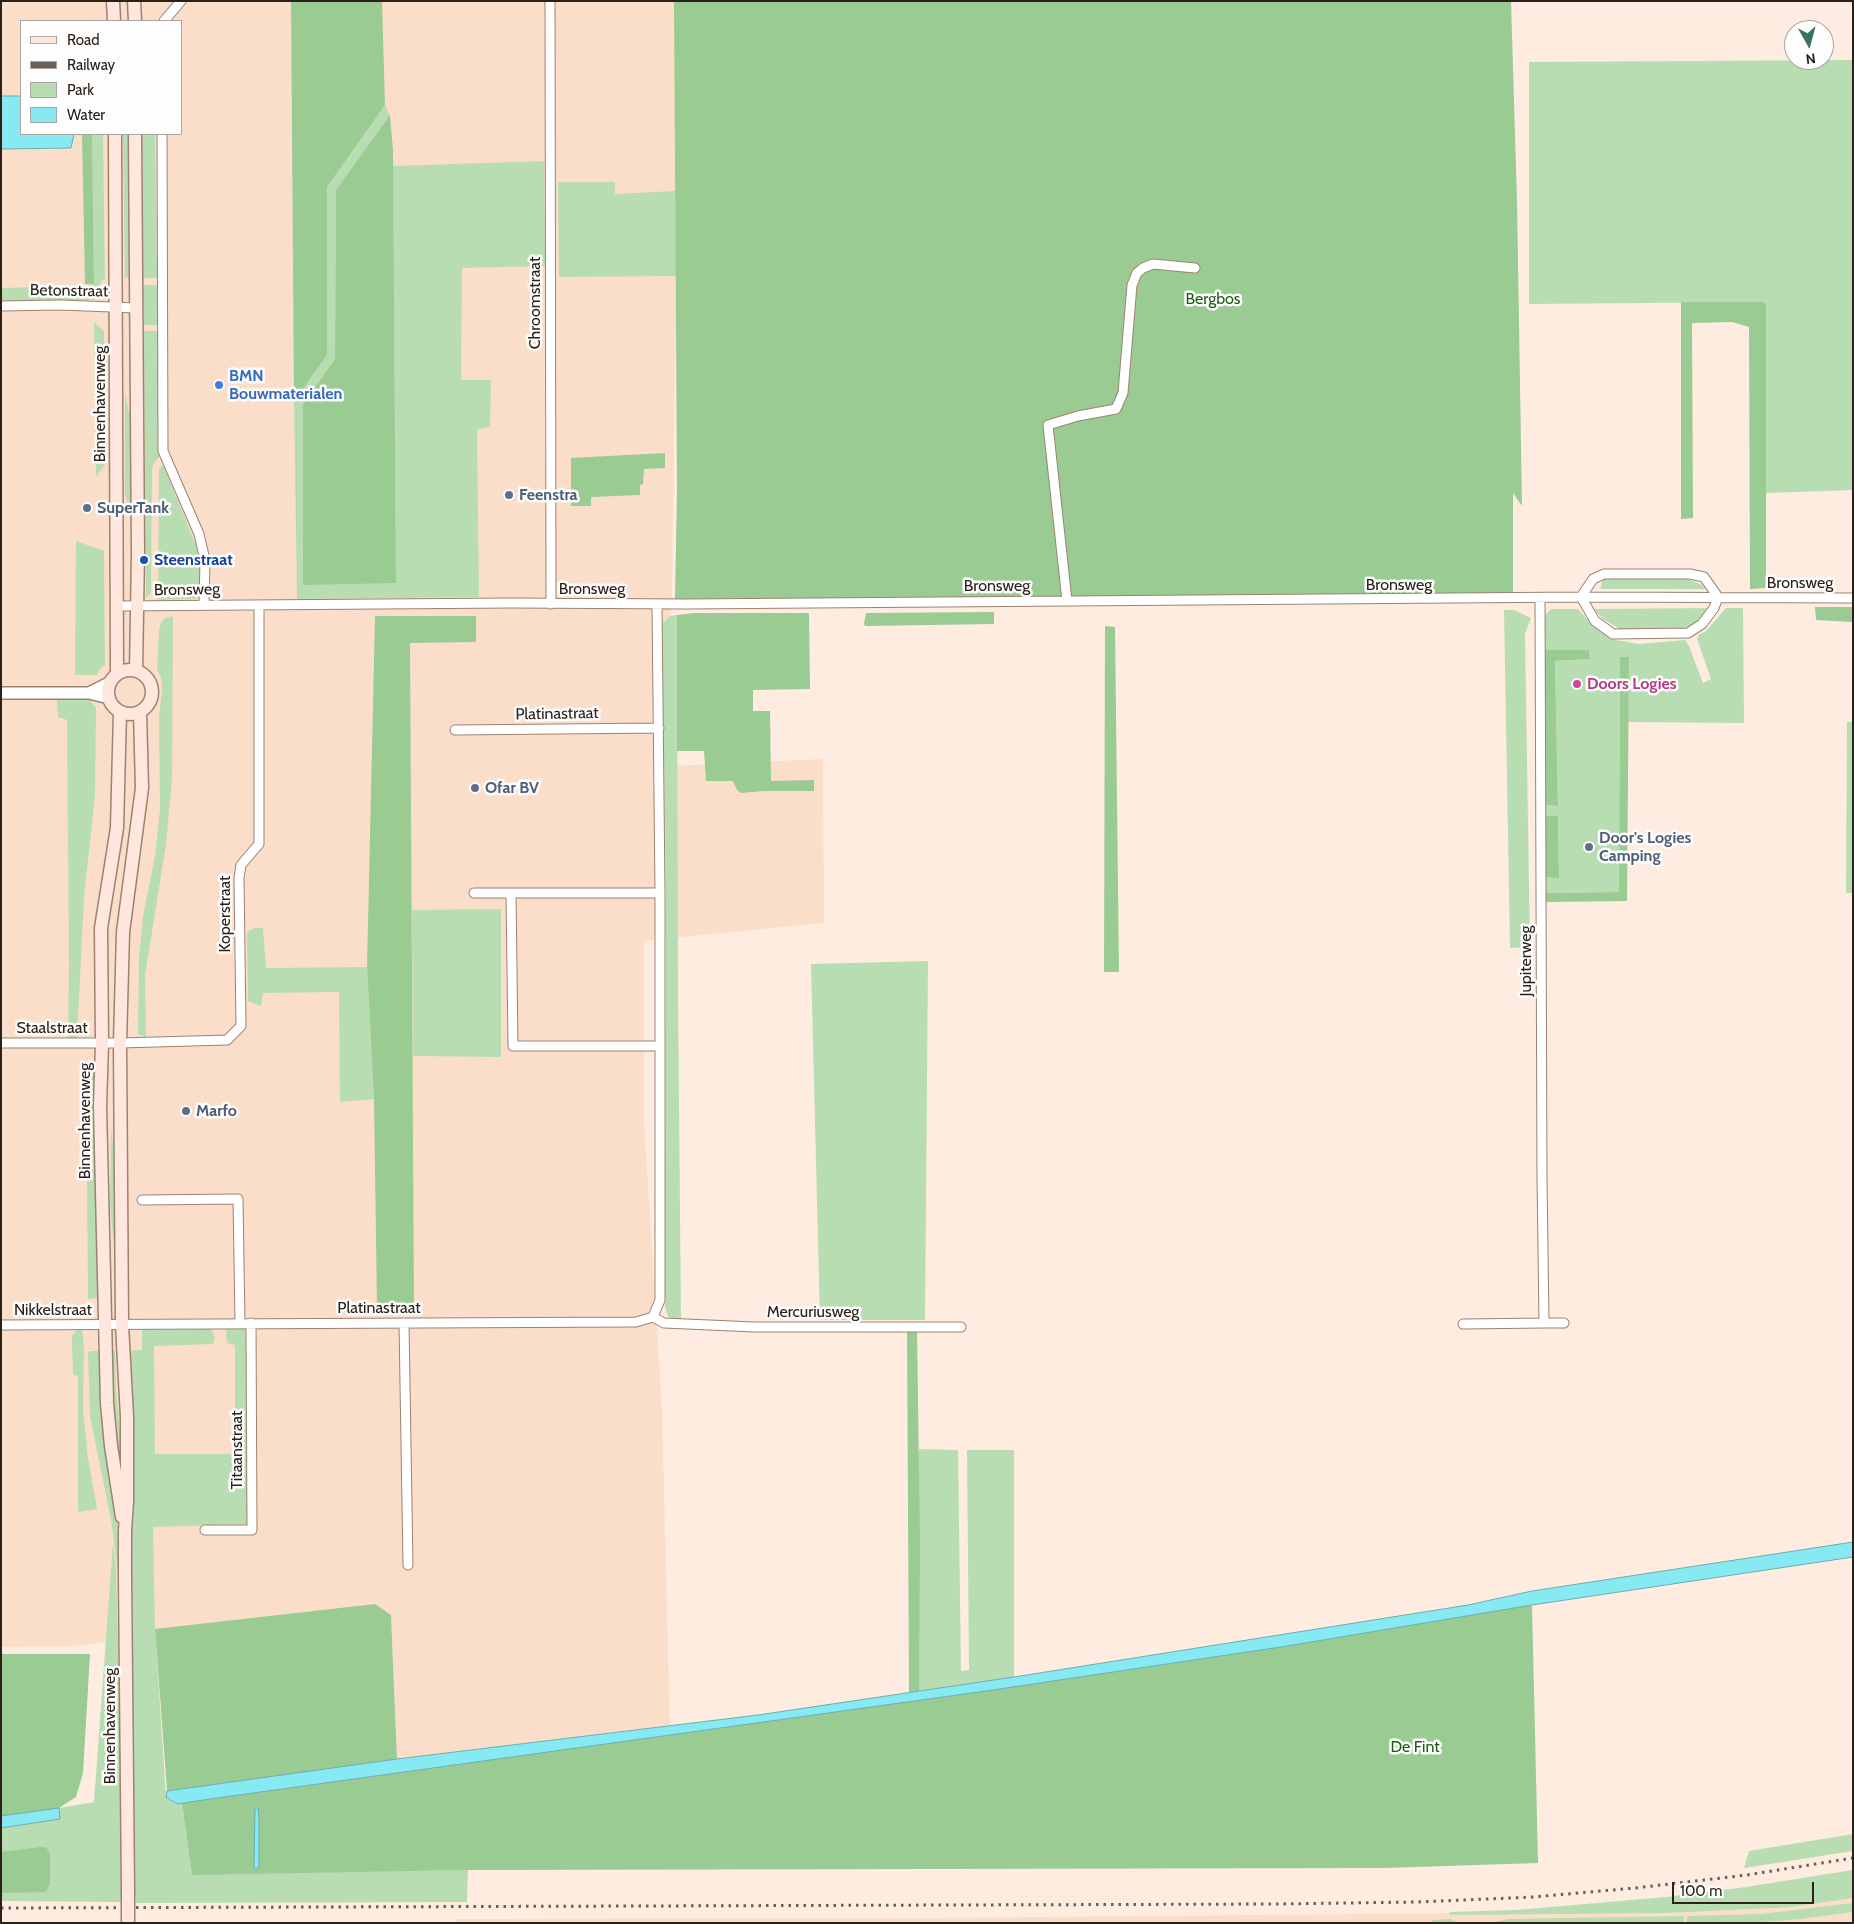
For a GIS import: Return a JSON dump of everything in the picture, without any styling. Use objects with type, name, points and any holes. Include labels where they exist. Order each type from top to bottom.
[{"type":"main road","points":[[113,1],[114,20]]},
{"type":"main road","points":[[134,1],[134,20]]},
{"type":"main road","name":"Binnenhavenweg","points":[[113,678],[117,606],[115,135]]},
{"type":"main road","points":[[135,135],[138,606],[136,671]]},
{"type":"main road","points":[[128,670],[136,671],[142,673],[148,680],[152,691],[150,700],[140,712],[126,714],[112,706],[109,698],[113,678],[128,670]]},
{"type":"main road","name":"Binnenhavenweg","points":[[120,712],[118,828],[101,928],[102,1043],[100,1106],[109,1432],[119,1503],[125,1530]]},
{"type":"main road","name":"Binnenhavenweg","points":[[128,1923],[125,1530],[128,1502],[127,1417],[122,1325],[120,1043],[123,932],[142,788],[140,712]]},
{"type":"street","points":[[165,20],[181,1]]},
{"type":"street","name":"Chroomstraat","points":[[550,1],[551,604]]},
{"type":"street","points":[[162,135],[164,450],[199,534],[205,560],[204,605]]},
{"type":"street","points":[[1067,601],[1048,425],[1078,416],[1116,409],[1123,393],[1132,285],[1137,273],[1143,268],[1154,264],[1195,268]]},
{"type":"street","name":"Betonstraat","points":[[1,306],[136,308]]},
{"type":"street","points":[[1604,574],[1690,574],[1704,577],[1718,597],[1714,608],[1702,624],[1688,633],[1626,635],[1613,634],[1595,621],[1582,597],[1593,579],[1604,574]]},
{"type":"street","name":"Bronsweg","points":[[117,606],[1540,599],[1582,597],[1853,598]]},
{"type":"street","name":"Jupiterweg","points":[[1540,599],[1544,1323]]},
{"type":"street","points":[[653,1317],[660,1300],[660,893],[657,604]]},
{"type":"street","name":"Koperstraat","points":[[102,1043],[228,1040],[241,1026],[239,878],[241,865],[259,844],[259,605]]},
{"type":"street","points":[[89,693],[113,678]]},
{"type":"street","points":[[1,693],[89,693],[109,698]]},
{"type":"street","name":"Platinastraat","points":[[455,730],[659,728]]},
{"type":"street","points":[[474,893],[660,893]]},
{"type":"street","points":[[511,893],[513,1046],[660,1046]]},
{"type":"street","name":"Staalstraat","points":[[1,1043],[102,1043]]},
{"type":"street","points":[[142,1200],[238,1199],[240,1323]]},
{"type":"street","name":"Platinastraat","points":[[105,1325],[636,1322],[653,1317]]},
{"type":"street","name":"Mercuriusweg","points":[[653,1317],[664,1323],[754,1327],[961,1327]]},
{"type":"street","points":[[1463,1324],[1564,1322]]},
{"type":"street","name":"Titaanstraat","points":[[205,1530],[252,1530],[251,1323]]},
{"type":"street","points":[[404,1323],[408,1565]]},
{"type":"street","name":"Nikkelstraat","points":[[1,1325],[105,1325]]},
{"type":"shaded area","points":[[1,1],[679,1],[680,64],[669,766],[823,759],[824,923],[644,941],[644,1120],[662,1410],[670,1725],[397,1759],[391,1615],[375,1604],[75,1646],[1,1647],[1,149],[70,148],[68,135],[182,135],[182,20],[20,20],[20,103],[1,102]]},
{"type":"shaded area","points":[[1853,1894],[1853,1923],[456,1923],[456,1919],[932,1918],[1677,1911]]},
{"type":"green space","points":[[291,1],[382,1],[385,105],[327,187],[327,355],[294,401]]},
{"type":"green space","name":"Bergbos","points":[[674,1],[1511,1],[1517,201],[1522,506],[1513,493],[1513,599],[1105,596],[675,599],[677,491]]},
{"type":"green space","points":[[1784,60],[1784,70],[1834,70],[1834,60],[1853,60],[1853,490],[1766,493],[1766,304],[1764,302],[1529,304],[1529,62]]},
{"type":"green space","points":[[385,105],[390,115],[336,190],[335,359],[303,404],[396,583],[393,166],[544,161],[545,266],[462,268],[461,380],[491,380],[490,427],[477,429],[479,597],[297,599],[294,401],[327,355],[327,187]]},
{"type":"green space","points":[[390,115],[393,150],[396,583],[303,585],[303,404],[335,359],[336,190]]},
{"type":"green space","points":[[82,135],[92,135],[94,284],[85,284]]},
{"type":"green space","points":[[92,135],[103,135],[105,279],[101,281],[95,300],[1,302],[1,288],[84,286],[94,284]]},
{"type":"green space","points":[[123,135],[131,135],[133,278],[125,278]]},
{"type":"green space","points":[[142,135],[155,135],[157,278],[143,278]]},
{"type":"green space","points":[[558,182],[615,182],[615,194],[675,191],[676,276],[559,277]]},
{"type":"green space","points":[[143,285],[158,285],[158,325],[144,325]]},
{"type":"green space","points":[[1681,302],[1764,302],[1766,304],[1766,588],[1750,589],[1749,327],[1732,322],[1692,323],[1693,518],[1681,519]]},
{"type":"green space","points":[[94,322],[104,331],[105,465],[96,477]]},
{"type":"green space","points":[[144,331],[158,331],[159,457],[153,465],[152,471],[151,592],[146,598]]},
{"type":"green space","points":[[125,392],[133,435],[132,516],[125,494]]},
{"type":"green space","points":[[665,453],[665,468],[644,469],[643,484],[640,485],[640,495],[591,497],[591,506],[571,506],[571,458]]},
{"type":"green space","points":[[163,465],[196,545],[200,564],[200,585],[197,597],[194,599],[159,600],[158,598],[159,469]]},
{"type":"green space","points":[[76,541],[104,551],[105,666],[101,667],[97,675],[75,675]]},
{"type":"green space","points":[[1685,578],[1702,585],[1705,589],[1600,589],[1603,579]]},
{"type":"green space","points":[[1815,607],[1853,607],[1853,622],[1816,620]]},
{"type":"green space","points":[[1711,608],[1698,622],[1681,629],[1639,632],[1620,629],[1603,619],[1594,609]]},
{"type":"green space","points":[[1726,608],[1743,608],[1744,723],[1628,722],[1629,657],[1620,657],[1619,892],[1546,893],[1545,877],[1559,877],[1558,816],[1545,816],[1545,805],[1558,806],[1555,661],[1590,659],[1589,650],[1543,650],[1544,616],[1551,609],[1578,609],[1595,628],[1616,640],[1639,644],[1685,640],[1703,683],[1711,679],[1697,639],[1699,634],[1705,632]]},
{"type":"green space","points":[[1504,610],[1514,610],[1531,618],[1525,634],[1530,947],[1510,948]]},
{"type":"green space","points":[[994,612],[994,624],[865,626],[864,624],[866,613]]},
{"type":"green space","points":[[694,613],[809,613],[810,689],[753,690],[753,711],[770,711],[771,781],[814,780],[814,791],[741,793],[737,790],[733,781],[706,781],[704,751],[677,751],[677,615]]},
{"type":"green space","points":[[677,615],[681,1320],[668,1317],[665,1306],[666,888],[662,624],[670,616]]},
{"type":"green space","points":[[173,616],[172,779],[166,845],[145,975],[146,1037],[138,1034],[139,958],[143,916],[155,856],[160,809],[159,717],[162,689],[161,678],[157,669],[159,631],[161,623],[165,618]]},
{"type":"green space","points":[[375,616],[476,616],[476,642],[410,643],[414,1308],[377,1308],[374,1099],[367,967]]},
{"type":"green space","points":[[1105,626],[1115,627],[1119,972],[1104,972]]},
{"type":"green space","points":[[1543,650],[1589,650],[1590,659],[1555,661],[1558,806],[1545,805]]},
{"type":"green space","points":[[1620,657],[1629,657],[1627,901],[1546,902],[1546,893],[1619,892]]},
{"type":"green space","points":[[89,699],[96,708],[95,796],[84,897],[77,1039],[68,1039],[67,720],[58,717],[57,700]]},
{"type":"green space","points":[[1847,722],[1853,722],[1853,893],[1846,893]]},
{"type":"green space","points":[[1545,816],[1558,816],[1559,878],[1545,877]]},
{"type":"green space","points":[[501,909],[501,1057],[413,1056],[412,910]]},
{"type":"green space","points":[[255,928],[263,928],[266,968],[367,967],[374,1099],[340,1102],[339,992],[263,993],[261,1006],[248,1001],[247,932]]},
{"type":"green space","points":[[928,961],[925,1320],[820,1320],[811,964]]},
{"type":"green space","points":[[86,1067],[95,1067],[100,1298],[88,1299]]},
{"type":"green space","points":[[111,1128],[116,1171],[115,1257],[110,1205]]},
{"type":"green space","points":[[211,1329],[215,1338],[213,1344],[154,1346],[155,1454],[235,1454],[235,1345],[227,1343],[226,1334],[227,1329],[248,1329],[248,1524],[153,1527],[155,1629],[166,1797],[176,1804],[182,1803],[192,1874],[468,1870],[467,1902],[136,1903],[134,1892],[131,1440],[127,1351],[142,1350],[142,1330]]},
{"type":"green space","points":[[77,1330],[82,1330],[84,1349],[83,1411],[88,1458],[97,1509],[78,1512],[78,1376],[73,1375],[72,1345],[72,1336]]},
{"type":"green space","points":[[907,1330],[917,1330],[920,1540],[919,1691],[909,1693]]},
{"type":"green space","points":[[109,1350],[115,1350],[116,1390],[125,1483],[115,1456]]},
{"type":"green space","points":[[90,1351],[99,1351],[100,1388],[118,1531],[119,1582],[111,1519],[90,1416],[88,1353]]},
{"type":"green space","points":[[919,1449],[958,1450],[961,1671],[969,1670],[967,1450],[1014,1450],[1014,1677],[919,1691]]},
{"type":"green space","points":[[113,1543],[116,1569],[122,1795],[121,1902],[1,1901],[1,1828],[60,1819],[59,1808],[94,1802]]},
{"type":"green space","points":[[375,1604],[391,1615],[397,1759],[167,1791],[155,1629]]},
{"type":"green space","name":"De Fint","points":[[1532,1605],[1538,1863],[1384,1868],[468,1870],[192,1875],[182,1803],[979,1692],[1281,1647]]},
{"type":"green space","points":[[1,1654],[90,1654],[83,1773],[76,1797],[59,1808],[1,1816]]},
{"type":"green space","points":[[1853,1834],[1853,1851],[1744,1868],[1749,1851]]},
{"type":"green space","points":[[46,1847],[50,1854],[50,1884],[46,1892],[1,1893],[1,1852]]},
{"type":"green space","points":[[1853,1870],[1853,1898],[1791,1907],[1667,1913],[1450,1915],[1450,1912],[1516,1910],[1666,1897],[1746,1887]]},
{"type":"green space","points":[[1853,1903],[1853,1912],[1800,1919],[1761,1922],[1687,1923],[1687,1916],[1761,1914]]},
{"type":"green space","points":[[1684,1916],[1684,1923],[1488,1923],[1508,1919]]},
{"type":"green space","points":[[1450,1919],[1457,1922],[1488,1923],[1432,1923],[1432,1920]]},
{"type":"water","points":[[1,96],[20,96],[20,135],[74,135],[71,148],[1,149]]},
{"type":"water","points":[[1853,1542],[1853,1557],[1532,1605],[1281,1647],[979,1692],[177,1804],[166,1797],[167,1791],[397,1759],[758,1715],[1014,1677],[1468,1605],[1532,1591]]},
{"type":"water","points":[[59,1808],[60,1819],[1,1828],[1,1816]]},
{"type":"water","points":[[255,1808],[258,1808],[259,1818],[259,1866],[257,1869],[254,1866]]},
{"type":"railway","points":[[1,1908],[1417,1902],[1533,1897],[1635,1888],[1747,1875],[1853,1858]]},
{"type":"place","name":"BMN Bouwmaterialen","points":[[219,385]]},
{"type":"place","name":"Feenstra","points":[[509,495]]},
{"type":"place","name":"SuperTank","points":[[87,508]]},
{"type":"place","name":"Steenstraat","points":[[144,560]]},
{"type":"place","name":"Doors Logies","points":[[1577,684]]},
{"type":"place","name":"Ofar BV","points":[[475,788]]},
{"type":"place","name":"Door's Logies Camping","points":[[1589,847]]},
{"type":"place","name":"Marfo","points":[[186,1111]]}]
